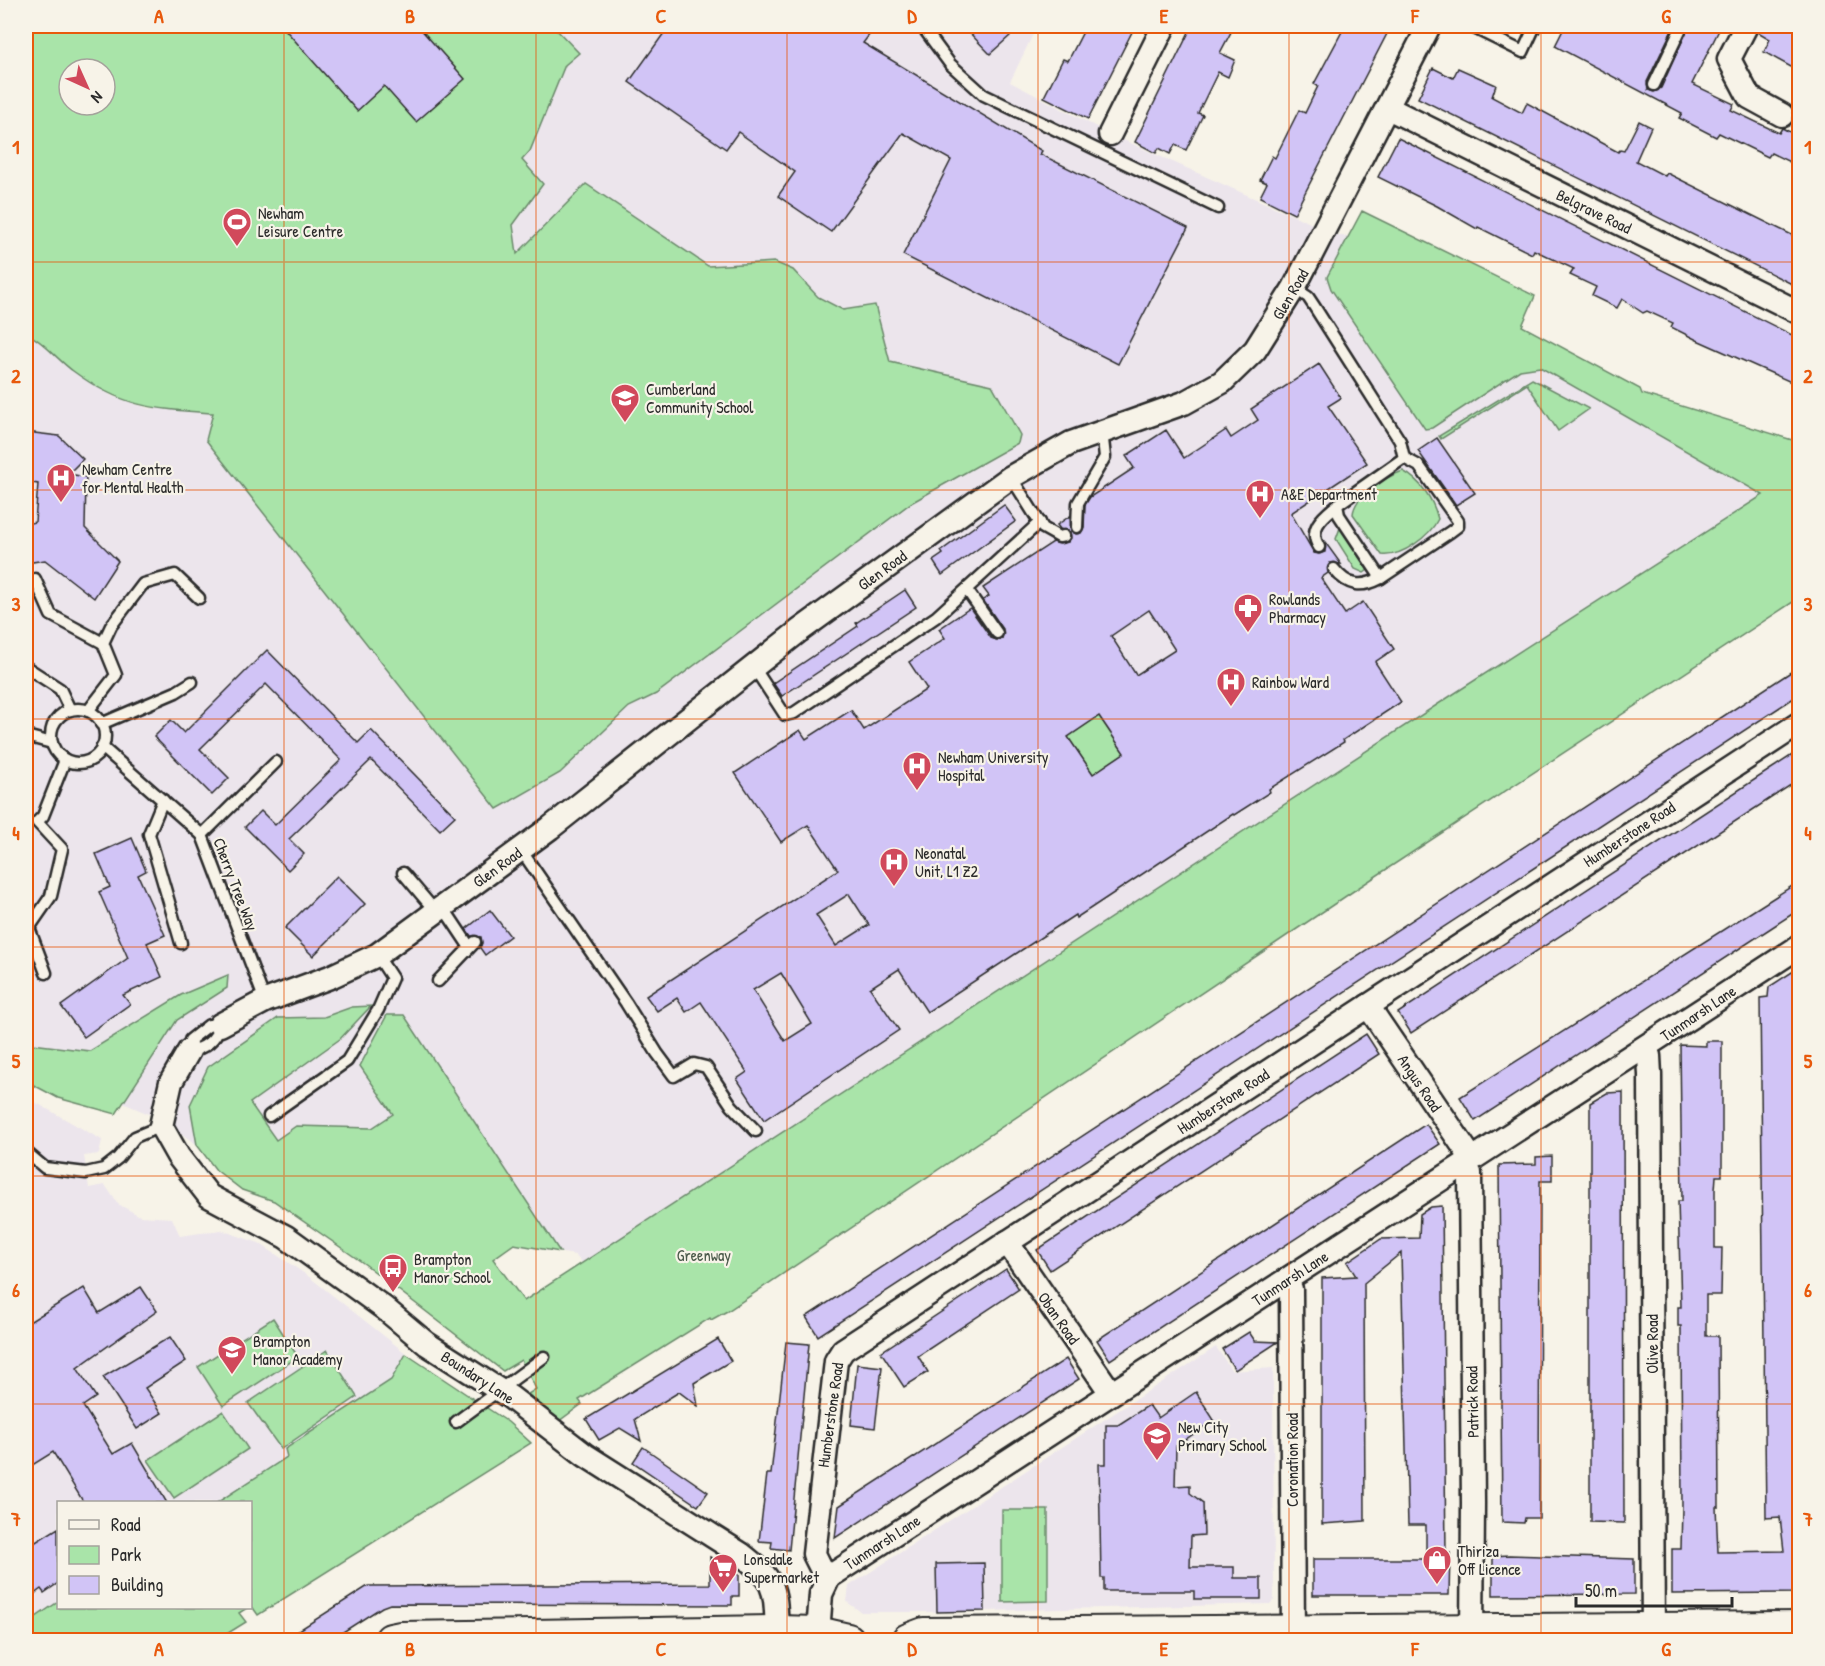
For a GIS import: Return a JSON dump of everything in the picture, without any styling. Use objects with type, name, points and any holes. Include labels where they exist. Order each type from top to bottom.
[{"type":"street","points":[[1105,143],[1164,26]]},
{"type":"street","name":"Glen Road","points":[[220,1025],[264,1001],[330,977],[377,955],[521,850],[753,666],[1011,477],[1071,443],[1102,430],[1184,403],[1222,382],[1255,350],[1294,288],[1429,26]]},
{"type":"street","points":[[1746,26],[1730,59],[1749,97],[1782,115]]},
{"type":"street","name":"Belgrave Road","points":[[1388,108],[1800,313]]},
{"type":"street","name":"Humberstone Road","points":[[829,1576],[814,1554],[836,1361],[843,1350],[1800,723]]},
{"type":"street","name":"Tunmarsh Lane","points":[[818,1633],[821,1594],[829,1576],[1800,946]]},
{"type":"street","name":"Angus Road","points":[[1368,1006],[1468,1162]]},
{"type":"street","name":"Olive Road","points":[[1645,1048],[1649,1056],[1650,1075],[1653,1635]]},
{"type":"street","name":"Glen Road","points":[[161,1126],[171,1082],[189,1051]]},
{"type":"street","name":"Boundary Lane","points":[[161,1126],[178,1156],[209,1196],[286,1237],[376,1301],[427,1344],[499,1390],[585,1455],[741,1554],[763,1571],[772,1584],[777,1632]]},
{"type":"street","name":"Patrick Road","points":[[1468,1162],[1470,1173],[1473,1503],[1472,1636]]},
{"type":"street","name":"Oban Road","points":[[1006,1242],[1111,1393]]},
{"type":"street","name":"Coronation Road","points":[[1286,1281],[1291,1289],[1293,1636]]},
{"type":"street","points":[[908,1641],[924,1634],[1653,1635],[1800,1629]]},
{"type":"street","points":[[391,1641],[401,1638],[655,1638],[777,1632],[818,1633],[848,1641]]},
{"type":"lane","points":[[922,26],[950,64],[984,95],[1105,143],[1218,208]]},
{"type":"lane","points":[[1470,26],[1523,52],[1535,26]]},
{"type":"lane","points":[[1654,85],[1682,26]]},
{"type":"lane","points":[[1294,288],[1308,297],[1314,306],[1400,441],[1404,458],[1419,466],[1458,521],[1458,526],[1381,578],[1362,586],[1345,580],[1334,569]]},
{"type":"lane","points":[[1077,528],[1079,525],[1078,503],[1105,457],[1102,430]]},
{"type":"lane","points":[[1319,547],[1315,532],[1318,521],[1404,458]]},
{"type":"lane","points":[[1011,477],[1043,528],[1059,537],[1064,536]]},
{"type":"lane","points":[[1337,505],[1339,515],[1381,578]]},
{"type":"lane","points":[[753,666],[785,715],[794,712],[936,617],[1040,522]]},
{"type":"lane","points":[[104,643],[111,626],[143,584],[175,576],[199,598]]},
{"type":"lane","points":[[35,579],[51,615],[104,643],[116,675],[88,711]]},
{"type":"lane","points":[[967,590],[997,633]]},
{"type":"lane","points":[[26,667],[60,689],[70,710]]},
{"type":"lane","points":[[101,724],[176,692],[192,682]]},
{"type":"lane","points":[[70,710],[88,711],[101,724],[105,738],[102,747],[90,760],[82,763],[65,760],[52,743],[51,730],[55,721],[70,710]]},
{"type":"lane","points":[[26,736],[52,743]]},
{"type":"lane","name":"Cherry Tree Way","points":[[102,747],[202,835],[264,1001]]},
{"type":"lane","points":[[46,972],[29,928],[51,896],[62,849],[38,822],[43,816],[65,760]]},
{"type":"lane","points":[[202,835],[276,762]]},
{"type":"lane","points":[[163,800],[149,834],[181,944]]},
{"type":"lane","points":[[521,850],[674,1076],[694,1064],[706,1067],[732,1106],[756,1131]]},
{"type":"lane","points":[[403,873],[472,944],[438,981]]},
{"type":"lane","points":[[269,1116],[346,1061],[378,1010],[392,978],[377,955]]},
{"type":"lane","name":"Glen Road","points":[[189,1051],[199,1050],[217,1035],[220,1025]]},
{"type":"lane","points":[[26,1152],[45,1168],[86,1173],[104,1169],[118,1158],[135,1137],[161,1126]]},
{"type":"lane","points":[[456,1422],[544,1357]]},
{"type":"shaded area","name":"Newham University Hospital","points":[[553,26],[1037,26],[1010,82],[1110,134],[1337,235],[1349,237],[1362,211],[1535,296],[1522,325],[1555,343],[1540,367],[1763,494],[582,1263],[575,1255],[513,1245],[493,1259],[524,1301],[366,1265],[274,1201],[242,1190],[216,1170],[197,1145],[163,1120],[64,1078],[26,1037],[26,334],[29,334],[73,371],[112,396],[150,409],[366,346],[530,151],[565,65],[579,53]]},
{"type":"shaded area","name":"Brampton Manor Academy","points":[[26,1097],[102,1140],[99,1154],[84,1156],[89,1188],[105,1185],[118,1204],[140,1216],[172,1218],[180,1236],[221,1230],[259,1243],[308,1276],[412,1358],[463,1394],[252,1501],[57,1501],[57,1609],[26,1640]]},
{"type":"shaded area","name":"New City Primary School","points":[[1216,1347],[1232,1371],[1273,1368],[1274,1600],[1270,1604],[861,1612],[847,1602],[849,1586]]},
{"type":"green space","points":[[26,26],[553,26],[579,53],[565,65],[530,151],[522,160],[543,184],[513,225],[517,254],[586,184],[708,266],[774,262],[793,270],[818,297],[843,310],[875,305],[890,362],[992,385],[1020,435],[1018,443],[911,503],[656,694],[629,707],[560,773],[497,809],[206,440],[213,413],[156,408],[108,393],[68,367],[26,334]]},
{"type":"green space","name":"Greenway","points":[[1362,211],[1535,296],[1522,326],[1640,389],[1642,394],[1799,442],[1799,598],[1355,890],[729,1310],[711,1320],[710,1318],[579,1400],[582,1404],[559,1421],[528,1394],[536,1389],[521,1360],[503,1371],[366,1265],[274,1201],[242,1190],[216,1170],[197,1145],[190,1105],[208,1067],[278,1018],[324,1017],[352,1007],[371,1006],[340,1039],[250,1103],[276,1140],[296,1126],[372,1128],[393,1114],[360,1066],[387,1015],[404,1015],[560,1252],[514,1244],[493,1259],[524,1301],[1452,695],[1763,495],[1540,367],[1520,370],[1432,428],[1425,429],[1331,289],[1327,277]]},
{"type":"green space","points":[[1532,379],[1589,409],[1558,431],[1527,384],[1441,439],[1439,436]]},
{"type":"green space","points":[[1403,471],[1425,491],[1438,519],[1429,532],[1414,544],[1398,553],[1382,555],[1353,514],[1365,493],[1388,477]]},
{"type":"green space","points":[[1340,528],[1368,570],[1364,573],[1355,569],[1336,539]]},
{"type":"green space","points":[[1099,716],[1124,753],[1093,774],[1068,737]]},
{"type":"green space","points":[[228,975],[227,988],[177,1020],[116,1114],[58,1098],[26,1081],[26,1037],[32,1044],[90,1051],[181,995]]},
{"type":"green space","points":[[273,1318],[298,1357],[223,1406],[198,1367]]},
{"type":"green space","points":[[327,1350],[357,1397],[281,1449],[248,1403]]},
{"type":"green space","points":[[406,1354],[508,1422],[531,1443],[258,1615],[252,1606],[252,1501],[220,1501],[287,1457],[285,1449],[391,1380]]},
{"type":"green space","points":[[223,1411],[248,1449],[174,1498],[148,1460]]},
{"type":"green space","points":[[1002,1510],[1048,1510],[1048,1601],[1002,1602]]},
{"type":"green space","points":[[57,1603],[57,1609],[245,1609],[239,1613],[246,1622],[217,1640],[207,1640],[205,1637],[200,1640],[26,1640],[26,1624]]},
{"type":"building","points":[[282,26],[418,26],[465,79],[416,122],[384,86],[357,111]]},
{"type":"building","points":[[669,26],[876,26],[863,43],[1042,151],[1040,154],[1188,228],[1118,364],[903,255],[951,160],[903,133],[831,232],[778,196],[795,172],[738,132],[726,149],[629,82]]},
{"type":"building","points":[[963,26],[1021,26],[990,54]]},
{"type":"building","points":[[1086,26],[1135,26],[1088,119],[1044,97],[1063,59],[1068,61]]},
{"type":"building","points":[[1192,26],[1219,26],[1231,32],[1220,53],[1235,60],[1228,77],[1218,72],[1198,113],[1203,115],[1186,150],[1175,145],[1170,154],[1159,148],[1156,153],[1135,142]]},
{"type":"building","points":[[1345,26],[1391,26],[1294,214],[1260,197],[1267,183],[1260,180],[1272,156],[1275,158],[1299,110],[1305,113],[1318,86],[1314,84]]},
{"type":"building","points":[[1565,26],[1674,26],[1647,82],[1648,90],[1654,92],[1661,88],[1689,26],[1721,26],[1692,84],[1734,104],[1731,110],[1779,133],[1782,128],[1800,137],[1800,167],[1771,153],[1768,157],[1719,133],[1716,137],[1679,118],[1682,113],[1555,46]]},
{"type":"building","points":[[1759,26],[1800,26],[1800,72],[1764,52],[1770,39],[1758,32]]},
{"type":"building","points":[[1433,68],[1453,78],[1458,68],[1496,85],[1492,97],[1522,113],[1527,103],[1618,152],[1624,151],[1639,121],[1651,127],[1636,161],[1665,176],[1667,173],[1800,239],[1800,288],[1418,98]]},
{"type":"building","points":[[1398,138],[1800,339],[1800,386],[1697,340],[1671,327],[1673,323],[1647,311],[1643,313],[1622,299],[1617,308],[1592,296],[1596,287],[1570,275],[1574,269],[1534,250],[1532,254],[1478,227],[1477,229],[1378,177]]},
{"type":"building","name":"Newham University Hospital","points":[[1319,364],[1341,398],[1328,406],[1367,463],[1291,513],[1314,553],[1325,552],[1325,542],[1341,564],[1330,563],[1328,573],[1321,578],[1345,614],[1363,602],[1394,649],[1375,662],[1401,702],[1343,740],[1344,742],[1269,789],[1270,792],[927,1012],[899,969],[870,988],[899,1030],[764,1120],[737,1079],[747,1072],[701,1002],[686,1012],[677,998],[657,1011],[646,996],[838,870],[808,825],[781,842],[735,773],[800,730],[806,739],[851,710],[864,730],[927,689],[909,662],[945,638],[939,629],[970,608],[991,638],[1002,639],[1003,629],[983,600],[989,596],[983,588],[1053,542],[1060,544],[1068,542],[1071,538],[1070,532],[1060,529],[1057,525],[1070,516],[1071,531],[1076,534],[1081,533],[1084,527],[1085,505],[1090,497],[1134,468],[1126,456],[1166,430],[1184,458],[1226,430],[1231,438],[1258,420],[1251,409]],"holes":[[[1149,610],[1175,650],[1136,675],[1111,636]],[[1099,716],[1124,753],[1093,774],[1068,737]],[[849,894],[869,925],[836,946],[816,915]],[[781,973],[812,1024],[785,1041],[753,990]]]},
{"type":"building","name":"Newham Centre for Mental Health","points":[[26,432],[59,436],[83,459],[68,474],[86,477],[85,528],[118,561],[94,598],[45,560],[26,563],[26,524],[35,522],[38,484],[26,482]]},
{"type":"building","points":[[1437,438],[1475,493],[1456,505],[1418,451]]},
{"type":"building","points":[[1004,505],[1016,521],[942,575],[933,561],[943,554],[941,551]]},
{"type":"building","points":[[905,590],[916,607],[782,696],[773,683],[858,626],[856,623]]},
{"type":"building","points":[[267,650],[358,743],[371,730],[455,816],[440,830],[371,760],[289,839],[304,854],[288,870],[245,827],[261,811],[275,825],[341,760],[266,684],[200,749],[229,778],[212,795],[154,737],[171,720],[184,733]]},
{"type":"building","points":[[1800,666],[1800,694],[818,1336],[806,1317]]},
{"type":"building","points":[[1800,750],[1800,779],[1411,1033],[1398,1013]]},
{"type":"building","points":[[132,838],[146,871],[138,875],[165,935],[147,943],[162,977],[123,995],[130,1004],[84,1037],[61,1006],[128,958],[99,892],[110,887],[96,854]]},
{"type":"building","points":[[337,876],[365,904],[313,956],[285,928]]},
{"type":"building","points":[[1800,881],[1800,909],[1475,1121],[1460,1097]]},
{"type":"building","points":[[490,910],[510,936],[485,955],[480,948],[481,937],[471,936],[466,929]]},
{"type":"building","points":[[1800,967],[1800,1593],[1672,1594],[1672,1549],[1681,1549],[1682,1507],[1681,1326],[1678,1326],[1678,1307],[1681,1307],[1678,1201],[1682,1201],[1680,1045],[1706,1046],[1706,1041],[1722,1041],[1722,1176],[1716,1176],[1715,1190],[1715,1248],[1722,1248],[1721,1295],[1706,1295],[1706,1336],[1718,1336],[1719,1507],[1716,1507],[1718,1552],[1784,1551],[1780,1517],[1766,1518],[1760,998],[1768,997],[1769,987]]},
{"type":"building","points":[[1366,1034],[1379,1054],[1050,1270],[1037,1250]]},
{"type":"building","points":[[1623,1092],[1624,1523],[1590,1522],[1590,1103],[1607,1093]]},
{"type":"building","points":[[1426,1124],[1440,1144],[1110,1360],[1097,1340]]},
{"type":"building","points":[[1552,1156],[1552,1181],[1540,1181],[1539,1518],[1525,1518],[1524,1523],[1502,1522],[1499,1165],[1536,1164],[1536,1157]]},
{"type":"building","points":[[1442,1206],[1446,1553],[1450,1553],[1449,1595],[1313,1595],[1313,1559],[1426,1559],[1426,1525],[1408,1525],[1401,1253],[1364,1283],[1365,1521],[1322,1524],[1322,1278],[1356,1276],[1347,1262],[1381,1239],[1419,1238],[1420,1214],[1431,1207]]},
{"type":"building","points":[[1006,1269],[1019,1289],[918,1356],[928,1372],[904,1387],[881,1352]]},
{"type":"building","points":[[141,1287],[157,1311],[77,1368],[96,1397],[83,1406],[113,1454],[132,1443],[166,1501],[83,1501],[53,1452],[26,1469],[26,1324],[84,1288],[99,1313]]},
{"type":"building","points":[[1249,1332],[1255,1341],[1278,1342],[1235,1370],[1222,1349]]},
{"type":"building","points":[[170,1337],[186,1361],[145,1388],[162,1413],[137,1429],[103,1377]]},
{"type":"building","points":[[718,1339],[731,1361],[694,1383],[698,1406],[679,1392],[635,1419],[641,1441],[620,1428],[599,1440],[586,1419]]},
{"type":"building","points":[[786,1342],[809,1344],[789,1550],[771,1548],[772,1542],[759,1541],[767,1474],[771,1474]]},
{"type":"building","points":[[1066,1359],[1079,1379],[835,1538],[839,1506]]},
{"type":"building","points":[[857,1364],[882,1367],[875,1428],[851,1425]]},
{"type":"building","points":[[1196,1392],[1214,1420],[1176,1446],[1175,1486],[1190,1485],[1190,1493],[1203,1503],[1204,1535],[1191,1536],[1190,1567],[1234,1567],[1234,1578],[1261,1578],[1261,1599],[1194,1599],[1194,1591],[1104,1591],[1104,1578],[1101,1578],[1099,1464],[1106,1464],[1106,1425],[1118,1425],[1149,1405],[1158,1418]]},
{"type":"building","points":[[643,1447],[708,1492],[698,1506],[633,1462]]},
{"type":"building","points":[[57,1529],[57,1584],[44,1593],[41,1589],[26,1600],[26,1548]]},
{"type":"building","points":[[1493,1556],[1634,1559],[1634,1594],[1493,1595]]},
{"type":"building","points":[[710,1557],[739,1575],[739,1596],[732,1596],[732,1605],[390,1604],[329,1641],[282,1641],[368,1586],[710,1584]]},
{"type":"building","points":[[984,1563],[985,1611],[937,1612],[936,1564]]},
{"type":"place","name":"Newham Leisure Centre","points":[[237,248]]},
{"type":"place","name":"Cumberland Community School","points":[[625,424]]},
{"type":"place","name":"Newham Centre for Mental Health","points":[[61,504]]},
{"type":"place","name":"A&E Department","points":[[1260,520]]},
{"type":"place","name":"Rowlands Pharmacy","points":[[1248,634]]},
{"type":"place","name":"Rainbow Ward","points":[[1231,708]]},
{"type":"place","name":"Newham University Hospital","points":[[917,792]]},
{"type":"place","name":"Neonatal Unit, L1 Z2","points":[[894,888]]},
{"type":"place","name":"Brampton Manor School","points":[[393,1294]]},
{"type":"place","name":"Brampton Manor Academy","points":[[232,1376]]},
{"type":"place","name":"New City Primary School","points":[[1157,1462]]},
{"type":"place","name":"Thiriza Off Licence","points":[[1437,1586]]},
{"type":"place","name":"Lonsdale Supermarket","points":[[723,1594]]}]
